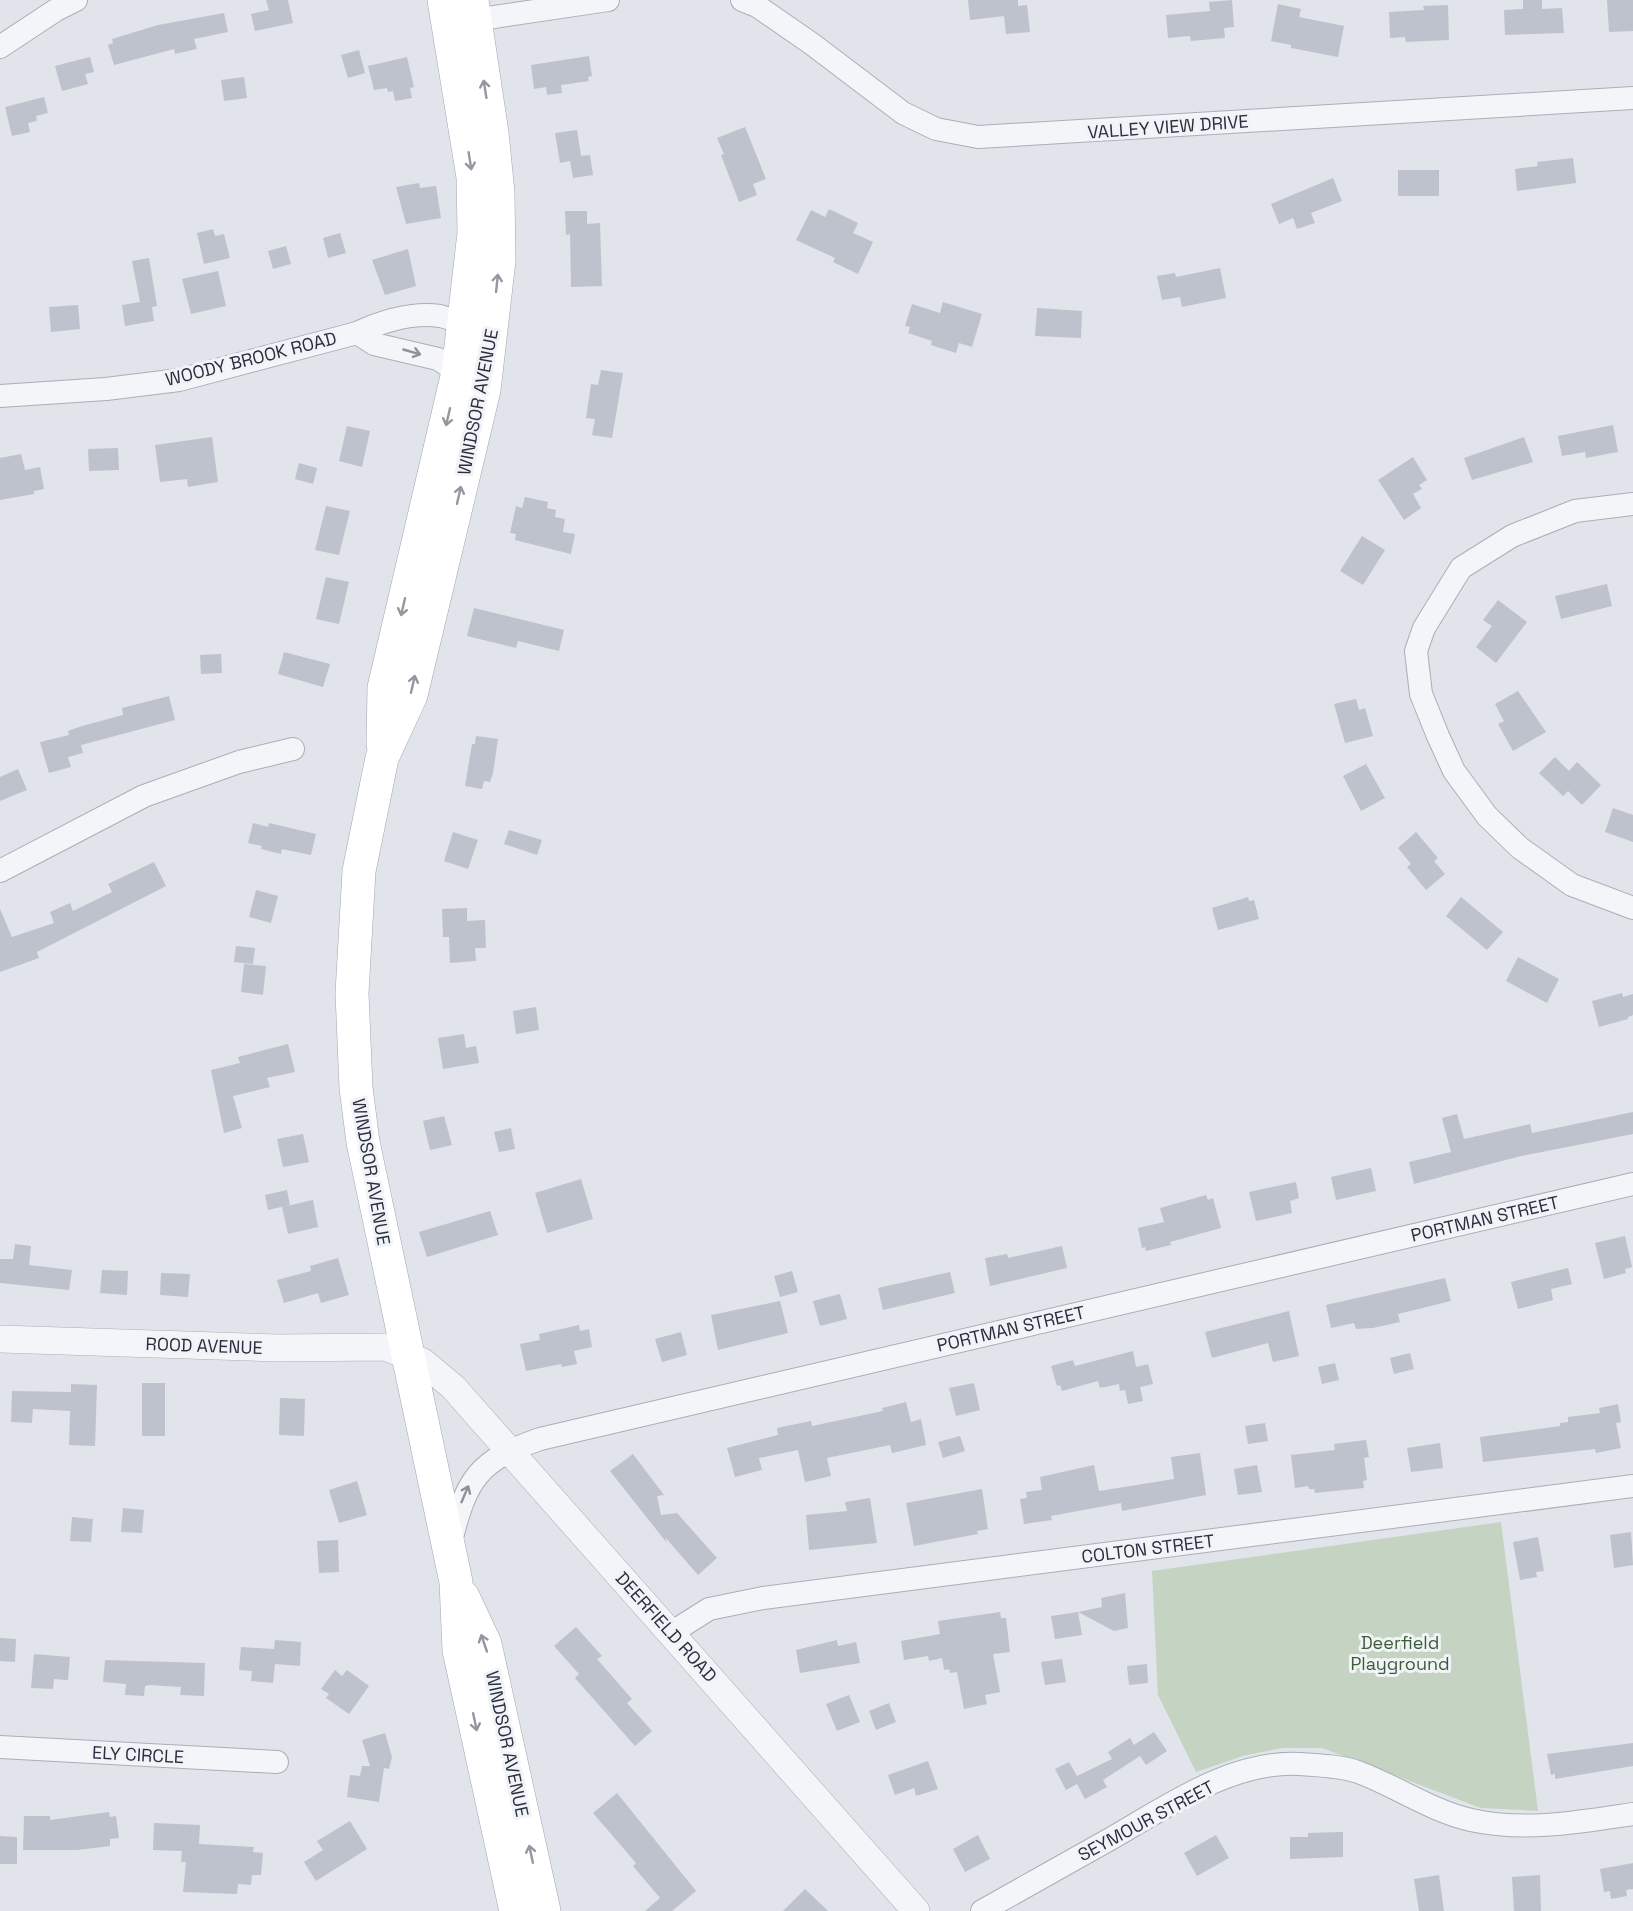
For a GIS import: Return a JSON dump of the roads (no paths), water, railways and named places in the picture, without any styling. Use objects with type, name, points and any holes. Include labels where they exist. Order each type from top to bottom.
[{"type":"main road","name":"WINDSOR AVENUE","points":[[460,11],[492,133],[498,192],[499,260],[478,330],[471,381],[411,695],[382,758],[365,837],[355,910],[353,1045],[363,1142],[456,1582],[459,1650],[516,1911]]},
{"type":"main road","name":"WINDSOR AVENUE","points":[[456,1582],[485,1644],[544,1911]]},
{"type":"street","points":[[0,47],[56,10],[76,0]]},
{"type":"street","points":[[460,11],[608,0]]},
{"type":"street","name":"VALLEY VIEW DRIVE","points":[[742,0],[757,6],[812,44],[903,113],[936,129],[978,136],[1024,136],[1633,99]]},
{"type":"street","name":"WOODY BROOK ROAD","points":[[0,396],[106,389],[179,380],[357,333],[378,323],[405,316],[440,316],[478,330]]},
{"type":"street","name":"WOODY BROOK ROAD","points":[[357,333],[374,344],[438,359],[471,381]]},
{"type":"street","points":[[1633,504],[1575,511],[1512,536],[1461,567],[1424,628],[1416,651],[1421,694],[1438,736],[1454,771],[1487,816],[1520,848],[1572,885],[1633,908]]},
{"type":"street","points":[[0,871],[144,796],[239,762],[293,749]]},
{"type":"street","name":"PORTMAN STREET","points":[[449,1550],[463,1498],[470,1483],[490,1464],[510,1451],[556,1435],[1633,1184]]},
{"type":"street","name":"ROOD AVENUE","points":[[0,1339],[268,1348],[374,1346],[407,1353]]},
{"type":"street","name":"DEERFIELD ROAD","points":[[407,1353],[445,1379],[916,1911]]},
{"type":"street","name":"COLTON STREET","points":[[671,1633],[709,1609],[763,1598],[1633,1486]]},
{"type":"street","name":"ELY CIRCLE","points":[[0,1747],[277,1762]]},
{"type":"street","name":"SEYMOUR STREET","points":[[981,1911],[1196,1791],[1244,1772],[1267,1767],[1298,1764],[1356,1772],[1437,1808],[1470,1820],[1498,1824],[1558,1824],[1633,1814]]},
{"type":"park label","name":"Deerfield Playground","points":[[1400,1653]]}]
